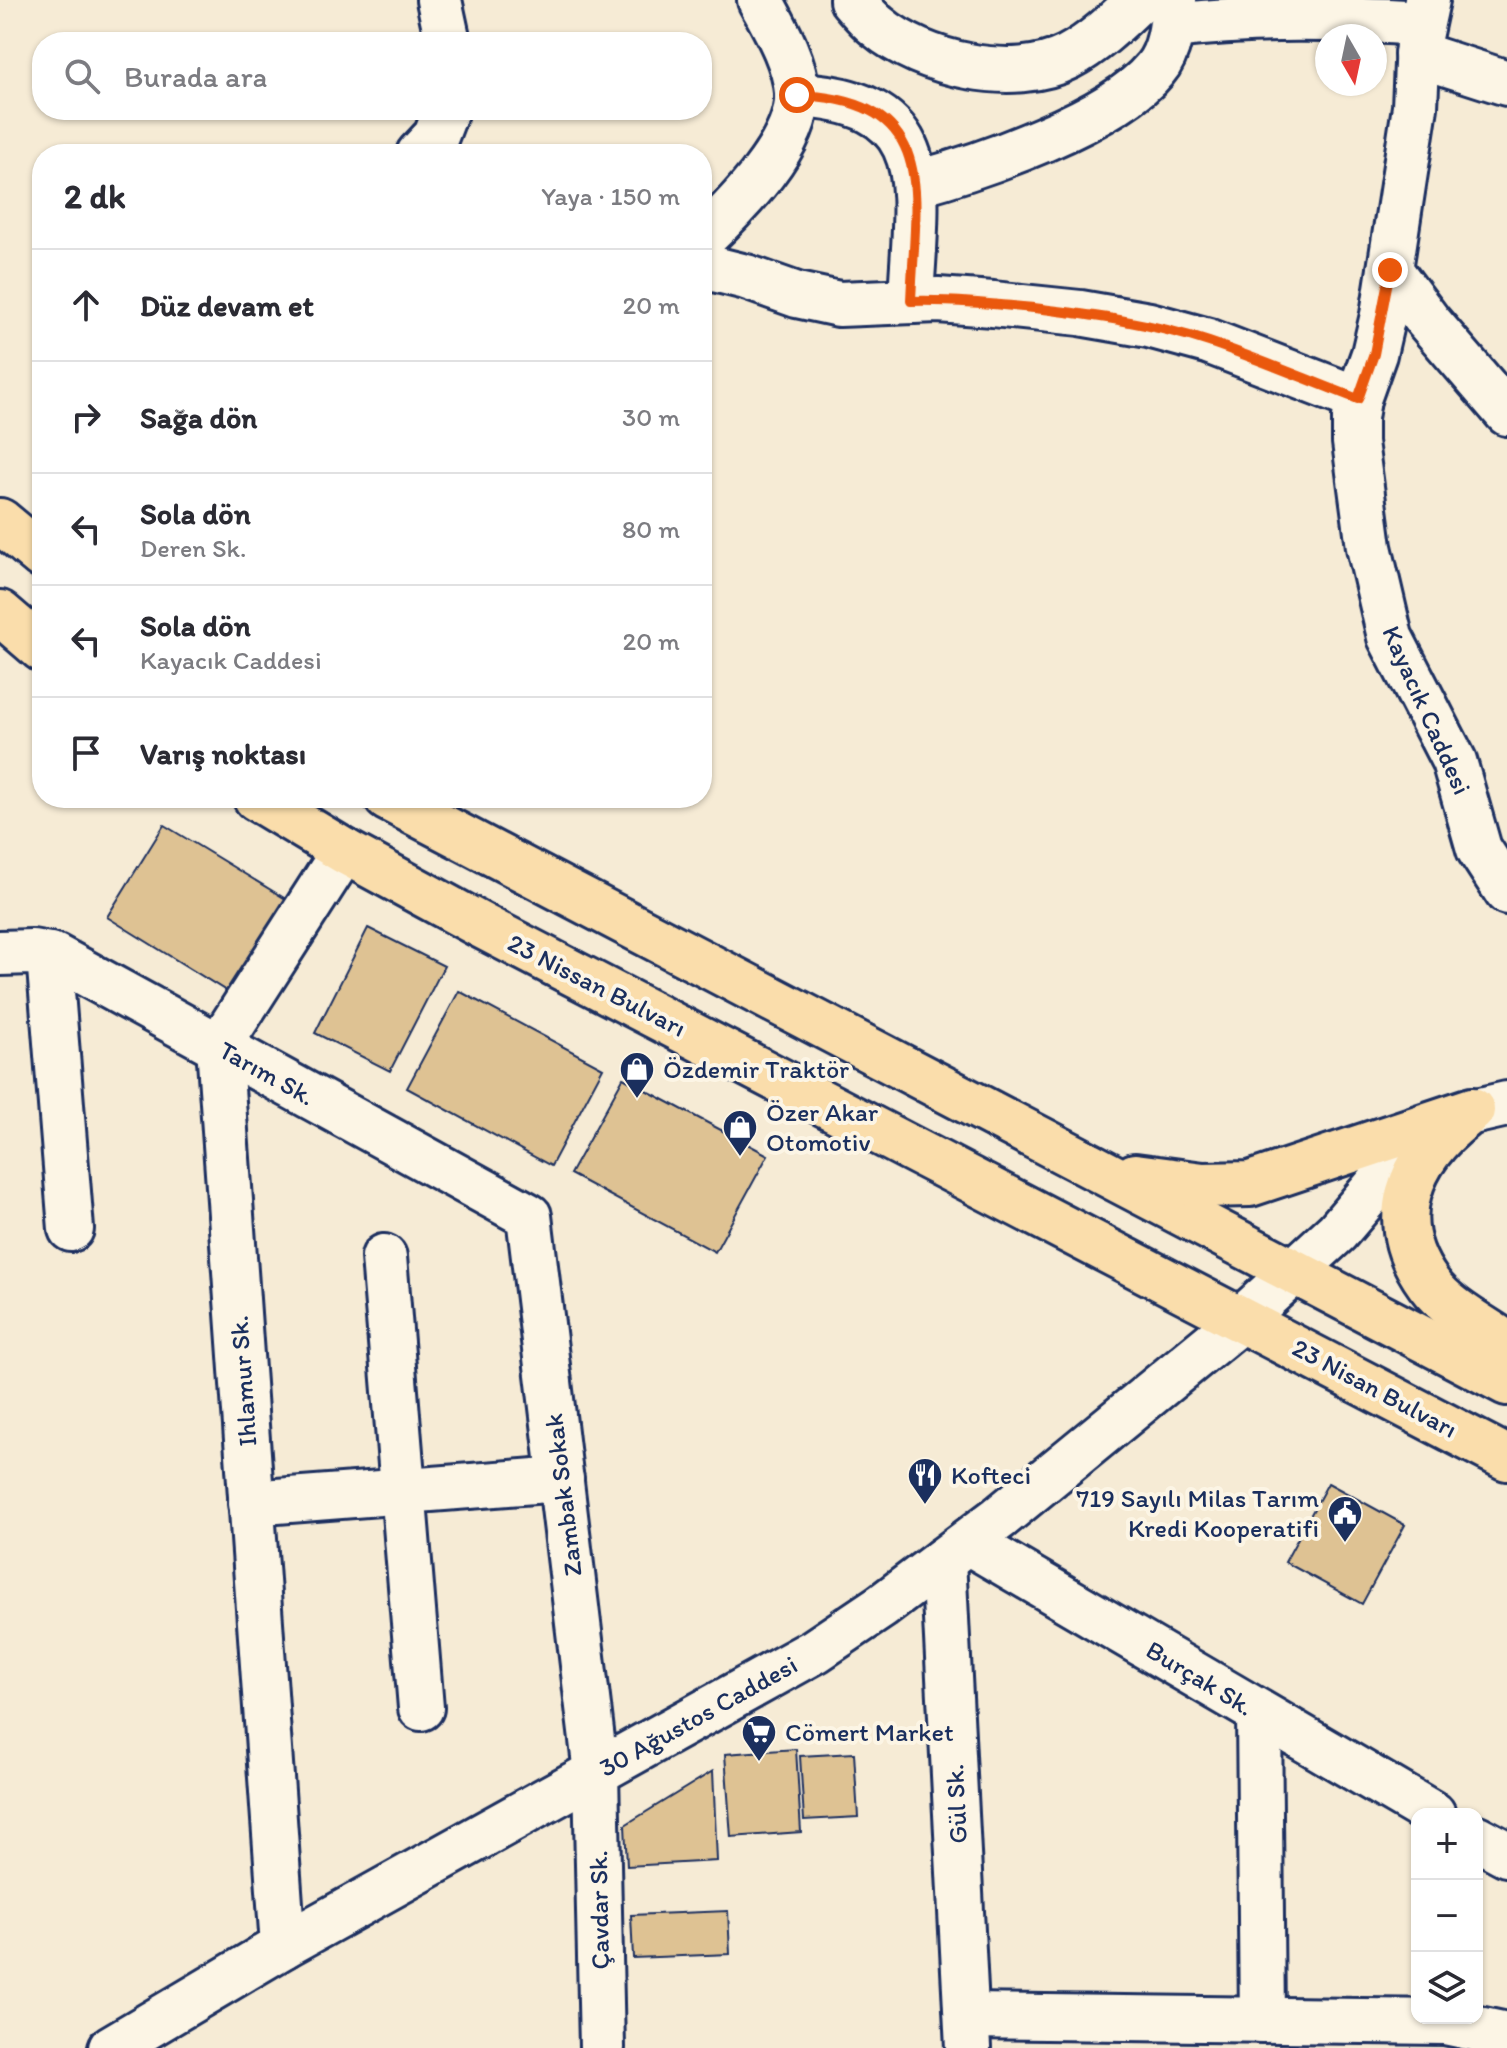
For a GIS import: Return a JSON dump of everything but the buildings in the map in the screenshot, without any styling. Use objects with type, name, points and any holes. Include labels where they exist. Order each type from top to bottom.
[{"type":"highway","points":[[0,521],[32,548]]},
{"type":"highway","points":[[0,613],[32,640]]},
{"type":"highway","name":"23 Nissan Bulvarı","points":[[273,808],[344,851],[482,926],[1242,1319]]},
{"type":"highway","points":[[406,808],[1507,1383]]},
{"type":"highway","points":[[1091,1166],[1203,1185],[1250,1184],[1490,1107]]},
{"type":"highway","points":[[1490,1107],[1432,1146],[1412,1176],[1407,1201],[1407,1234],[1418,1265],[1429,1284],[1444,1300],[1507,1344]]},
{"type":"highway","name":"23 Nisan Bulvarı","points":[[1242,1319],[1507,1458]]},
{"type":"street","points":[[439,0],[446,32]]},
{"type":"street","points":[[712,229],[757,182],[788,132],[797,95],[794,75],[780,37],[760,0]]},
{"type":"street","points":[[852,0],[878,27],[913,48],[947,62],[993,70],[1029,69],[1067,58],[1103,34],[1162,9],[1221,20],[1332,17],[1422,25],[1507,83]]},
{"type":"street","points":[[915,184],[957,171],[1090,117],[1135,90],[1158,67],[1162,9]]},
{"type":"street","name":"Kayacık Caddesi","points":[[1422,25],[1415,107],[1390,270],[1374,354],[1358,399],[1355,418],[1359,484],[1369,547],[1390,637],[1454,761],[1479,849],[1507,892]]},
{"type":"street","points":[[797,95],[823,96],[857,104],[885,120],[901,136],[911,156],[915,184],[911,301]]},
{"type":"street","points":[[428,144],[436,136],[442,120]]},
{"type":"street","points":[[712,268],[797,295],[839,304],[938,300],[1080,313],[1149,325],[1208,341],[1358,399]]},
{"type":"street","points":[[1390,270],[1428,321],[1507,413]]},
{"type":"street","points":[[219,1046],[344,851]]},
{"type":"street","name":"Tarım Sk.","points":[[0,953],[49,955],[529,1216]]},
{"type":"street","points":[[49,955],[71,1229]]},
{"type":"street","name":"Ihlamur Sk.","points":[[219,1046],[283,1946]]},
{"type":"street","name":"30 Ağustos Caddesi","points":[[111,2048],[283,1946],[815,1651],[882,1606],[1043,1483],[1242,1319],[1337,1232],[1406,1153],[1449,1120],[1490,1107]]},
{"type":"street","name":"Zambak Sokak","points":[[529,1216],[596,1773]]},
{"type":"street","points":[[384,1257],[421,1708]]},
{"type":"street","points":[[251,1503],[561,1479]]},
{"type":"street","name":"Burçak Sk.","points":[[956,1551],[1259,1713],[1423,1808]]},
{"type":"street","name":"Gül Sk.","points":[[956,1551],[968,2032]]},
{"type":"street","points":[[1259,1713],[1262,2020]]},
{"type":"street","name":"Çavdar Sk.","points":[[596,1773],[602,2048]]},
{"type":"street","points":[[1483,1841],[1507,1854]]},
{"type":"street","points":[[968,2032],[1211,2034],[1262,2020],[1445,2022],[1497,2038]]},
{"type":"place","name":"Özdemir Traktör","points":[[637,1100]]},
{"type":"place","name":"Özer Akar Otomotiv","points":[[740,1158]]},
{"type":"place","name":"Kofteci","points":[[925,1506]]},
{"type":"place","name":"719 Sayılı Milas Tarım Kredi Kooperatifi","points":[[1345,1544]]},
{"type":"place","name":"Cömert Market","points":[[759,1763]]},
{"type":"route","points":[[797,95],[823,96],[857,104],[885,120],[901,136],[911,156],[915,184],[911,301],[993,304],[1080,313],[1149,325],[1208,341],[1358,399],[1374,354],[1390,270]]}]
